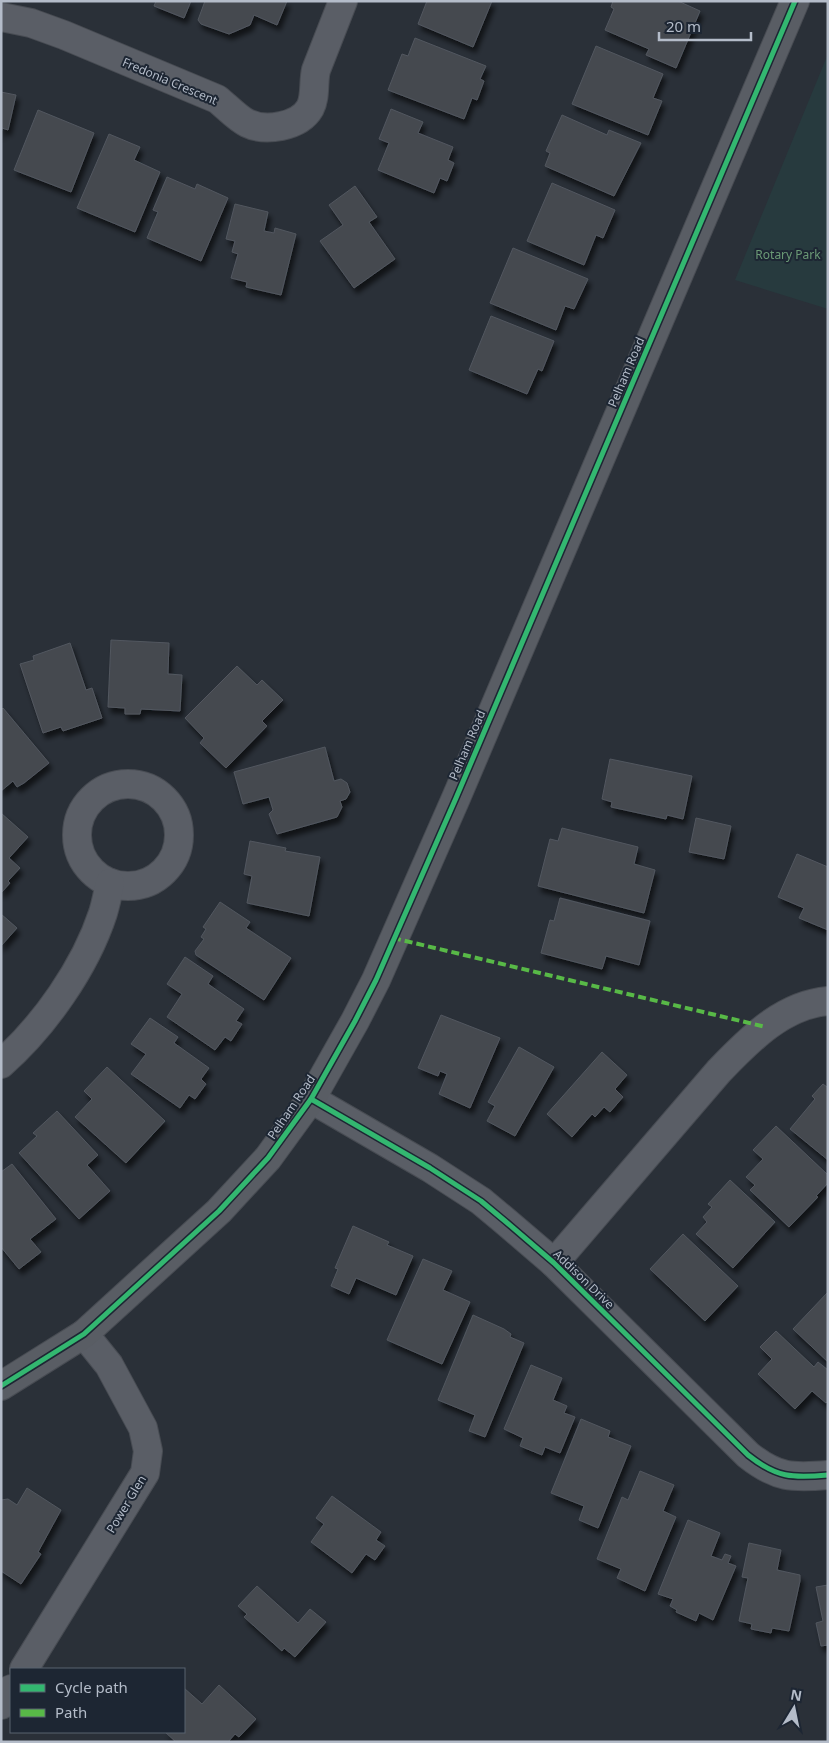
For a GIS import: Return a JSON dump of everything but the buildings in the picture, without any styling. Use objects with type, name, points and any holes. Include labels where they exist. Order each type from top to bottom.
[{"type":"main road","name":"Pelham Road","points":[[1,1386],[84,1334],[219,1212],[268,1158],[310,1099],[355,1022],[372,988],[456,798],[795,1]]},
{"type":"street","name":"Fredonia Crescent","points":[[1,17],[31,23],[64,35],[217,99],[244,122],[264,128],[276,127],[299,120],[310,107],[316,70],[343,1]]},
{"type":"street","points":[[1,1064],[29,1037],[73,977],[93,940],[104,912],[110,883]]},
{"type":"street","name":"Addison Drive","points":[[554,1263],[719,1071],[742,1047],[787,1013],[804,1005],[828,1001]]},
{"type":"street","name":"Addison Drive","points":[[310,1099],[456,1184],[506,1221],[554,1263],[759,1464],[790,1477],[828,1475]]},
{"type":"street","name":"Power Glen","points":[[25,1668],[145,1473],[148,1451],[143,1428],[109,1365],[84,1334]]},
{"type":"street","points":[[1,1706],[10,1691]]},
{"type":"green space","name":"Rotary Park","points":[[828,54],[828,309],[735,280]]},
{"type":"marked path","points":[[393,938],[766,1027]]},
{"type":"cycle path","points":[[1,1386],[84,1334],[219,1211],[268,1158],[311,1099],[376,980],[456,798],[795,1]]},
{"type":"cycle path","points":[[311,1099],[430,1168],[481,1201],[554,1263],[758,1463],[785,1475],[828,1475]]}]
